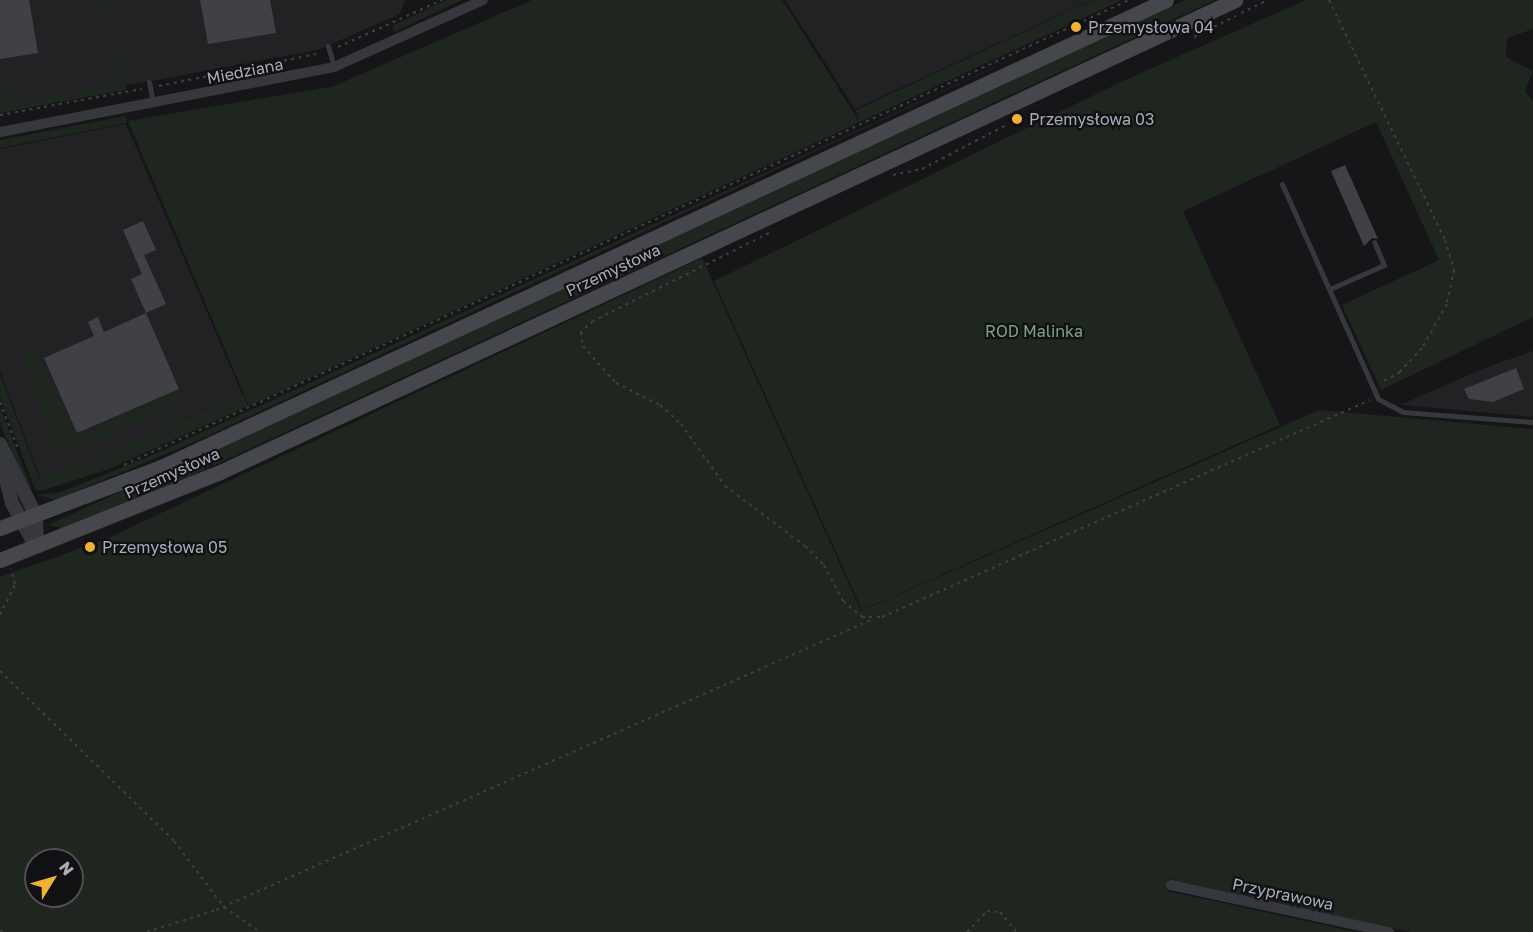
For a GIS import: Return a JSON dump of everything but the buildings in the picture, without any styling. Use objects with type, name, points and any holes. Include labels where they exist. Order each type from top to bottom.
[{"type":"main road","name":"Przemysłowa","points":[[0,528],[29,519],[197,450],[1166,0]]},
{"type":"main road","name":"Przemysłowa","points":[[4,558],[37,547],[218,473],[1235,0]]},
{"type":"street","name":"Miedziana","points":[[0,132],[334,67],[483,0]]},
{"type":"street","points":[[0,444],[29,519],[37,547]]},
{"type":"street","points":[[0,456],[29,519]]},
{"type":"street","name":"Przyprawowa","points":[[1171,885],[1389,932]]},
{"type":"lane","points":[[328,48],[334,67]]},
{"type":"lane","points":[[150,84],[153,104]]},
{"type":"lane","points":[[1282,184],[1377,397],[1403,412],[1533,422]]},
{"type":"lane","points":[[1330,289],[1384,265],[1374,242]]},
{"type":"path","points":[[0,115],[328,48],[442,0]]},
{"type":"path","points":[[119,468],[1129,0]]},
{"type":"path","points":[[1194,37],[1268,0]]},
{"type":"path","points":[[1329,0],[1384,121],[1445,240],[1454,270],[1447,303],[1422,348],[1400,372],[1372,386]]},
{"type":"path","points":[[890,176],[922,169],[1008,124]]},
{"type":"path","points":[[776,229],[593,321],[581,332],[583,346],[616,383],[660,405],[681,424],[726,486],[805,546],[824,565],[843,601],[873,620]]},
{"type":"path","points":[[147,932],[224,907],[1377,397]]},
{"type":"path","points":[[0,402],[20,454]]},
{"type":"path","points":[[0,615],[15,584],[4,558]]},
{"type":"path","points":[[0,670],[174,841],[224,907],[260,932]]},
{"type":"path","points":[[967,932],[987,911],[1000,912],[1017,932]]},
{"type":"shaded area","points":[[0,0],[405,0],[400,14],[318,50],[0,109]]},
{"type":"shaded area","points":[[785,0],[1092,0],[855,109]]},
{"type":"shaded area","points":[[126,124],[242,394],[41,480],[0,371],[0,149]]},
{"type":"shaded area","points":[[1533,351],[1533,417],[1400,405],[1490,366]]},
{"type":"green space","points":[[104,0],[110,0],[126,90],[0,113],[0,86],[13,83],[17,101],[118,83]]},
{"type":"green space","points":[[447,0],[462,0],[394,32],[392,26]]},
{"type":"green space","points":[[532,0],[782,0],[859,121],[856,110],[1093,0],[1122,0],[249,406],[128,121],[334,86]]},
{"type":"green space","points":[[1185,0],[1215,0],[172,485],[62,528],[48,525]]},
{"type":"green space","name":"ROD Malinka","points":[[1306,0],[1533,0],[1533,29],[1507,38],[1506,57],[1533,71],[1525,91],[1533,101],[1533,317],[1381,390],[1342,305],[1439,260],[1376,122],[1183,211],[1280,425],[862,610],[714,281],[1123,81]]},
{"type":"green space","points":[[1049,42],[201,439],[56,500],[36,495],[61,492],[155,454]]},
{"type":"green space","points":[[126,116],[127,123],[0,148],[0,140]]},
{"type":"green space","points":[[702,258],[861,611],[1319,410],[1533,429],[1533,932],[1410,932],[1169,879],[1167,891],[1356,932],[0,932],[0,577],[106,539]]},
{"type":"green space","points":[[37,348],[76,437],[180,390],[185,402],[63,457],[54,452],[21,358]]},
{"type":"green space","points":[[0,374],[40,480],[243,394],[248,406],[109,469],[41,491],[35,489],[0,397]]},
{"type":"green space","points":[[0,406],[31,488],[29,490],[0,424]]},
{"type":"place","name":"Przemysłowa 04","points":[[1076,27]]},
{"type":"place","name":"Przemysłowa 03","points":[[1017,119]]},
{"type":"place","name":"Przemysłowa 05","points":[[90,547]]}]
